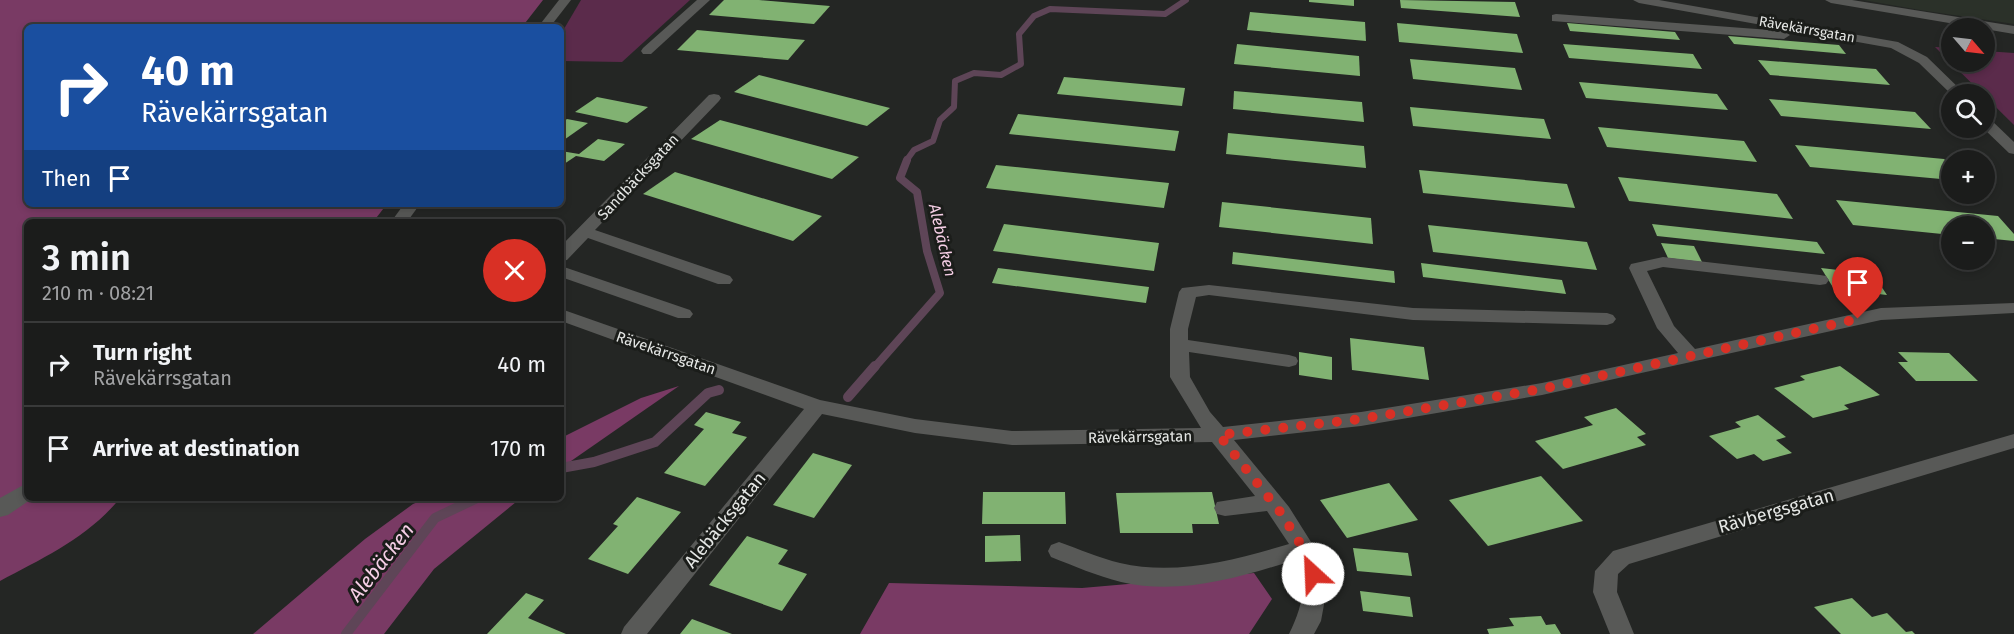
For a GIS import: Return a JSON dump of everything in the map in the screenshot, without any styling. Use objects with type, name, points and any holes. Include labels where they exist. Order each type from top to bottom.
[{"type":"street","points":[[546,24],[565,0]]},
{"type":"street","points":[[647,51],[704,0]]},
{"type":"street","name":"Rävekärrsgatan","points":[[1639,0],[1894,45],[1923,60],[1948,84]]},
{"type":"street","points":[[1831,0],[2014,30]]},
{"type":"street","points":[[1675,6],[1685,28]]},
{"type":"street","points":[[1556,18],[1822,38]]},
{"type":"street","name":"Sandbäcksgatan","points":[[564,253],[714,98]]},
{"type":"street","points":[[1995,132],[2014,150]]},
{"type":"street","points":[[586,232],[724,280]]},
{"type":"street","points":[[1691,356],[1666,328],[1636,268],[1663,262],[1820,280]]},
{"type":"street","points":[[564,272],[684,314]]},
{"type":"street","points":[[1301,634],[1309,621],[1315,588],[1311,561],[1272,502],[1203,417],[1180,377],[1178,344],[1188,292],[1209,290],[1413,314],[1607,319]]},
{"type":"street","name":"Rävekärrsgatan","points":[[564,316],[817,406],[915,426],[1012,438],[1219,435],[1361,419],[1542,389],[1881,314],[2013,310]]},
{"type":"street","points":[[1178,344],[1289,361]]},
{"type":"street","name":"Alebäcksgatan","points":[[633,634],[817,406]]},
{"type":"street","name":"Rävbergsgatan","points":[[1622,634],[1605,592],[1607,571],[1621,557],[2014,441]]},
{"type":"street","points":[[0,509],[24,493]]},
{"type":"street","points":[[1225,508],[1272,502]]},
{"type":"street","points":[[1059,551],[1128,574],[1167,578],[1228,572],[1302,549]]},
{"type":"shaded area","points":[[0,0],[543,0],[524,24],[24,24],[24,207],[385,207],[375,219],[24,219],[24,501],[117,501],[94,524],[64,546],[0,581]]},
{"type":"shaded area","points":[[581,0],[690,0],[622,62],[564,61],[564,29]]},
{"type":"shaded area","points":[[1863,0],[2014,0],[2014,24],[1995,21],[1995,18],[1974,18]]},
{"type":"shaded area","points":[[1995,52],[2014,53],[2014,125],[1995,106],[1995,84],[1972,84],[1960,72],[1995,72]]},
{"type":"shaded area","points":[[679,386],[564,466],[564,436],[641,398]]},
{"type":"shaded area","points":[[420,501],[517,501],[434,569],[384,634],[253,634],[365,539]]},
{"type":"shaded area","points":[[1254,573],[1272,599],[1249,634],[860,634],[889,583],[1082,588]]},
{"type":"building","points":[[724,0],[759,0],[830,6],[814,24],[709,15]]},
{"type":"building","points":[[1309,0],[1354,0],[1354,6],[1309,2]]},
{"type":"building","points":[[1400,0],[1515,2],[1520,17],[1401,8]]},
{"type":"building","points":[[1250,12],[1365,22],[1366,41],[1247,30]]},
{"type":"building","points":[[1397,23],[1517,34],[1523,53],[1399,42]]},
{"type":"building","points":[[1567,23],[1675,32],[1680,40],[1570,31]]},
{"type":"building","points":[[697,30],[805,40],[788,60],[677,50]]},
{"type":"building","points":[[1728,36],[1839,45],[1846,54],[1734,44]]},
{"type":"building","points":[[1237,44],[1359,56],[1360,76],[1234,64]]},
{"type":"building","points":[[1563,44],[1693,54],[1702,69],[1569,58]]},
{"type":"building","points":[[1410,59],[1515,68],[1522,90],[1413,79]]},
{"type":"building","points":[[1758,60],[1876,69],[1890,85],[1770,75]]},
{"type":"building","points":[[759,75],[890,108],[867,126],[734,92]]},
{"type":"building","points":[[1064,77],[1185,88],[1182,106],[1057,94]]},
{"type":"building","points":[[1579,82],[1717,94],[1728,110],[1586,98]]},
{"type":"building","points":[[1234,91],[1362,102],[1364,122],[1233,109]]},
{"type":"building","points":[[597,97],[648,107],[627,123],[575,112]]},
{"type":"building","points":[[1769,99],[1915,112],[1931,129],[1781,116]]},
{"type":"building","points":[[1410,107],[1544,119],[1551,139],[1413,126]]},
{"type":"building","points":[[1018,114],[1179,131],[1175,151],[1009,134]]},
{"type":"building","points":[[567,119],[588,123],[564,140],[564,121]]},
{"type":"building","points":[[720,120],[859,157],[832,179],[691,139]]},
{"type":"building","points":[[1598,127],[1744,141],[1757,162],[1607,147]]},
{"type":"building","points":[[1228,133],[1364,146],[1366,168],[1226,154]]},
{"type":"building","points":[[598,139],[625,144],[604,161],[576,156],[564,164],[564,152],[579,154]]},
{"type":"building","points":[[1795,145],[1941,159],[1941,179],[1810,167]]},
{"type":"building","points":[[996,165],[1169,183],[1164,208],[986,188]]},
{"type":"building","points":[[1419,170],[1567,184],[1575,208],[1423,193]]},
{"type":"building","points":[[675,172],[822,216],[793,241],[643,194]]},
{"type":"building","points":[[1618,177],[1777,194],[1793,219],[1629,201]]},
{"type":"building","points":[[1836,200],[1998,216],[2014,234],[2014,241],[1995,239],[1995,216],[1941,216],[1941,234],[1853,225]]},
{"type":"building","points":[[1222,202],[1371,218],[1373,244],[1219,227]]},
{"type":"building","points":[[1004,224],[1159,243],[1154,271],[993,251]]},
{"type":"building","points":[[1652,224],[1817,242],[1825,254],[1657,236]]},
{"type":"building","points":[[1428,225],[1587,242],[1597,270],[1433,252]]},
{"type":"building","points":[[1661,243],[1694,246],[1702,262],[1668,258]]},
{"type":"building","points":[[1233,252],[1394,271],[1395,283],[1232,264]]},
{"type":"building","points":[[1421,263],[1562,280],[1566,294],[1423,277]]},
{"type":"building","points":[[998,268],[1149,287],[1146,303],[992,283]]},
{"type":"building","points":[[1821,268],[1873,274],[1887,295],[1834,289]]},
{"type":"building","points":[[1350,338],[1424,347],[1429,380],[1352,370]]},
{"type":"building","points":[[1299,352],[1332,357],[1332,380],[1299,375]]},
{"type":"building","points":[[1898,352],[1949,353],[1978,381],[1916,381],[1898,362],[1908,362]]},
{"type":"building","points":[[1840,366],[1880,395],[1844,405],[1849,409],[1813,418],[1774,388],[1805,380],[1800,376]]},
{"type":"building","points":[[1616,408],[1646,434],[1637,437],[1646,445],[1563,469],[1535,441],[1593,425],[1584,417]]},
{"type":"building","points":[[706,412],[741,422],[732,433],[747,437],[705,486],[664,473],[704,429],[694,425]]},
{"type":"building","points":[[1758,415],[1786,437],[1776,440],[1792,453],[1763,461],[1754,454],[1737,459],[1709,436],[1741,427],[1735,422]]},
{"type":"building","points":[[813,453],[852,465],[814,518],[773,505]]},
{"type":"building","points":[[1541,476],[1583,521],[1488,546],[1449,500]]},
{"type":"building","points":[[1389,483],[1418,520],[1347,538],[1320,500]]},
{"type":"building","points":[[983,492],[1065,492],[1066,524],[982,524]]},
{"type":"building","points":[[1212,492],[1219,524],[1192,524],[1193,533],[1120,533],[1116,493]]},
{"type":"building","points":[[637,497],[681,512],[628,574],[588,559],[618,526],[613,524]]},
{"type":"building","points":[[1020,535],[1021,561],[985,562],[985,536]]},
{"type":"building","points":[[747,536],[788,550],[778,564],[807,574],[782,611],[709,585]]},
{"type":"building","points":[[1353,548],[1408,553],[1412,576],[1357,571]]},
{"type":"building","points":[[1360,591],[1410,597],[1413,617],[1363,611]]},
{"type":"building","points":[[526,593],[544,600],[528,618],[566,634],[487,634]]},
{"type":"building","points":[[1852,598],[1872,617],[1887,613],[1906,632],[1912,631],[1915,634],[1841,634],[1814,607]]},
{"type":"building","points":[[1541,616],[1546,625],[1555,624],[1561,634],[1489,634],[1487,629],[1514,626],[1509,618]]},
{"type":"building","points":[[692,619],[732,634],[680,634]]},
{"type":"waterway","name":"Alebäcken","points":[[906,161],[914,150],[933,141],[940,120],[954,107],[955,81],[974,73],[1001,75],[1021,64],[1019,34],[1034,16],[1050,9],[1165,14],[1186,0]]},
{"type":"waterway","name":"Alebäcken","points":[[874,368],[940,293],[927,251],[917,192],[900,178],[907,160]]},
{"type":"waterway","name":"Alebäcken","points":[[848,397],[875,366]]},
{"type":"waterway","name":"Alebäcken","points":[[564,467],[594,462],[655,442],[708,393],[719,390]]},
{"type":"waterway","name":"Alebäcken","points":[[346,634],[435,518],[471,501]]},
{"type":"route","points":[[1313,574],[1311,561],[1281,513],[1219,435],[1361,419],[1542,389],[1858,319]]}]
